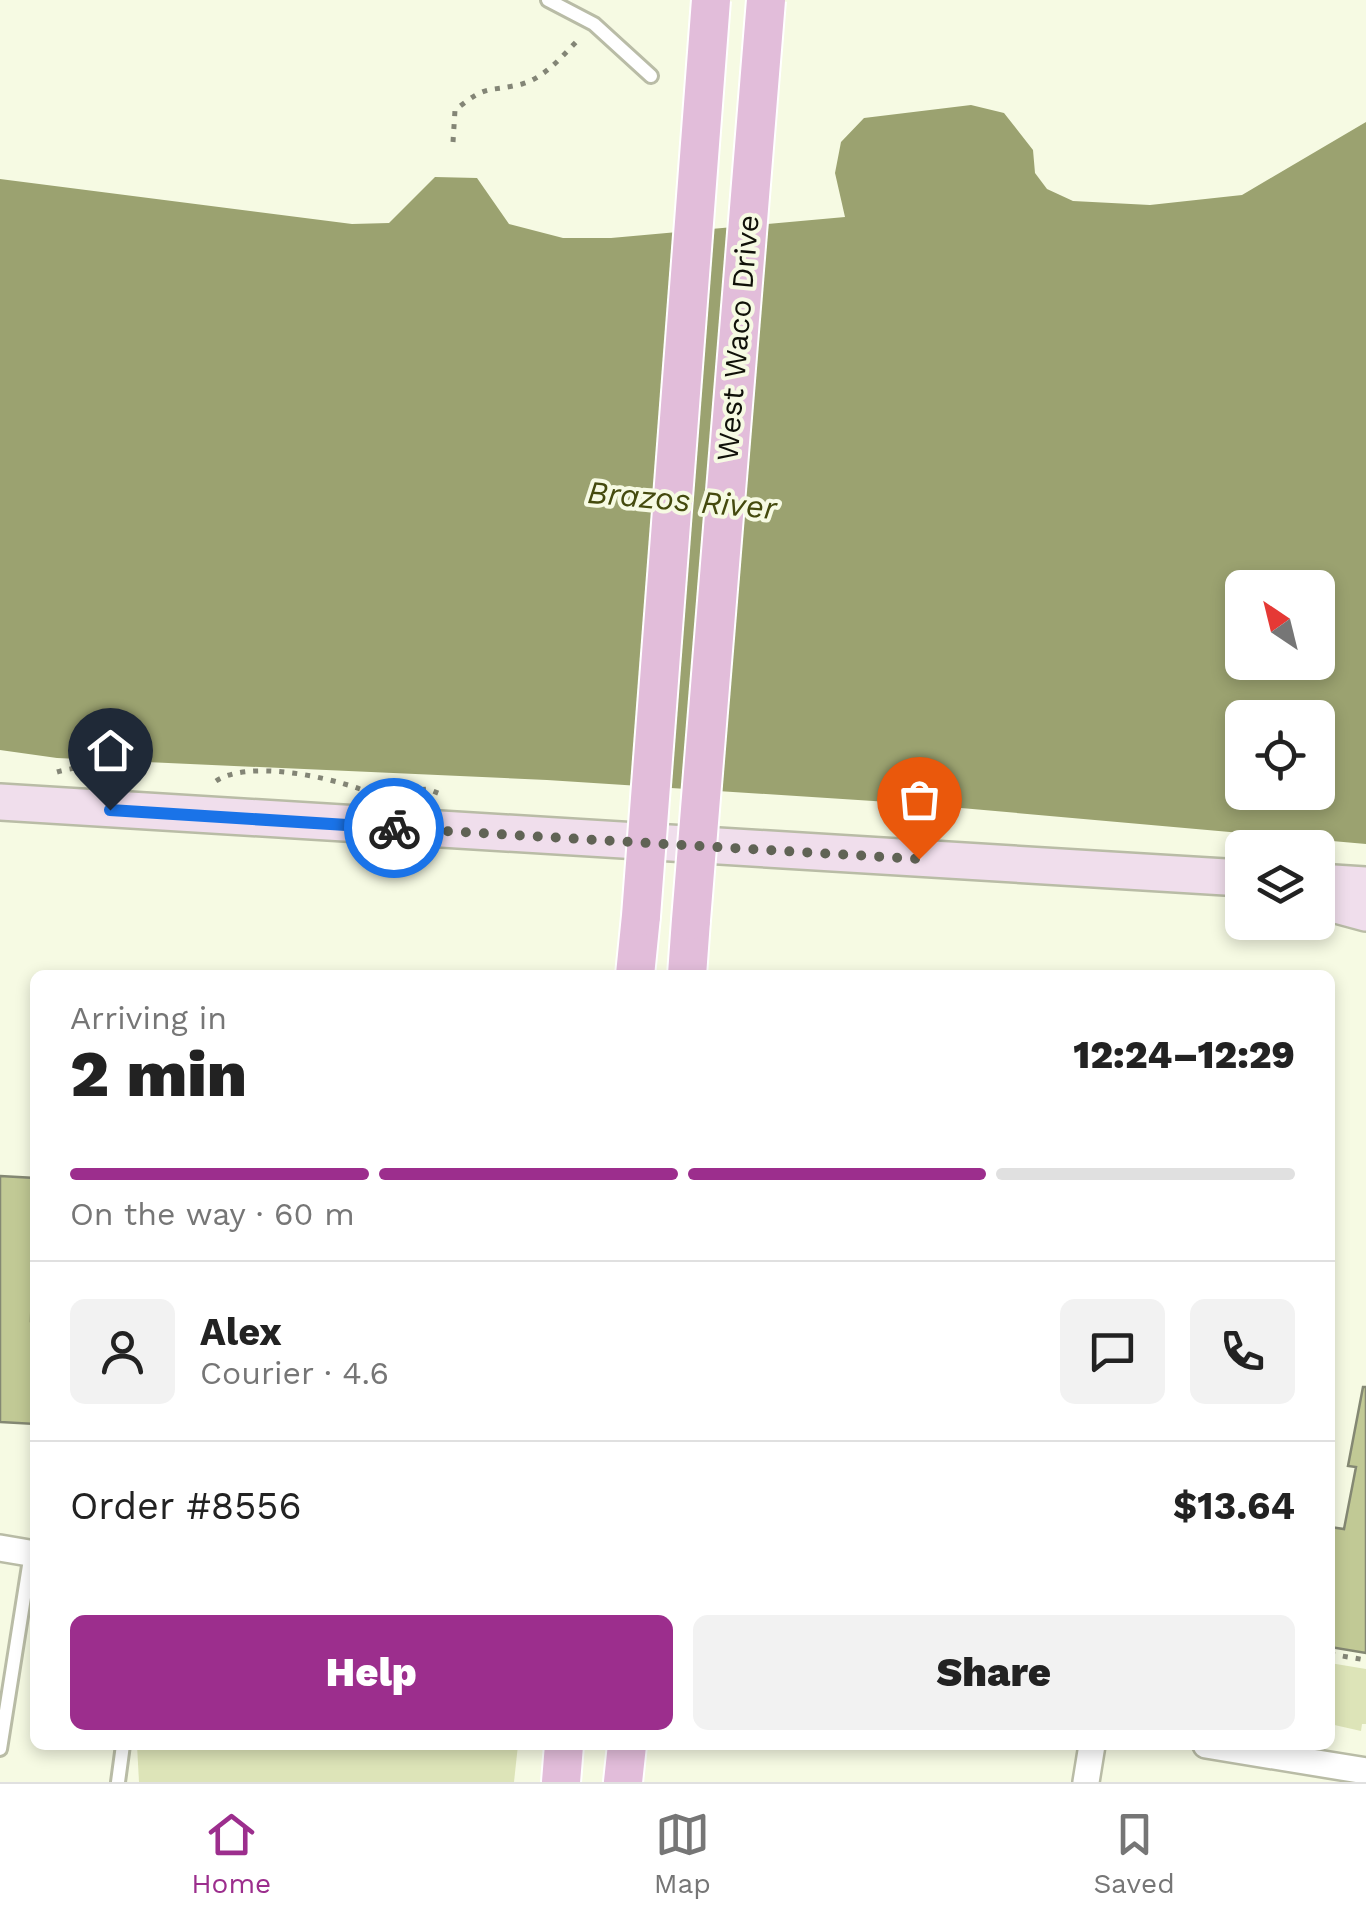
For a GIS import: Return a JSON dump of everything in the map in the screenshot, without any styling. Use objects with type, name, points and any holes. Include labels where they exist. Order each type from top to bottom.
[{"type":"main road","name":"West Waco Drive","points":[[635,970],[711,0]]},
{"type":"main road","name":"West Waco Drive","points":[[687,970],[766,0]]},
{"type":"main road","points":[[561,1782],[564,1750]]},
{"type":"main road","points":[[623,1782],[626,1750]]},
{"type":"street","points":[[0,802],[1225,877]]},
{"type":"street","points":[[1335,883],[1366,885]]},
{"type":"street","points":[[1335,905],[1366,913]]},
{"type":"street","points":[[0,1548],[30,1553]]},
{"type":"street","points":[[1086,1782],[1091,1750]]},
{"type":"street","points":[[1237,1750],[1366,1771]]},
{"type":"lane","points":[[548,0],[594,24],[651,76]]},
{"type":"lane","points":[[0,1749],[30,1571]]},
{"type":"lane","points":[[118,1782],[123,1750]]},
{"type":"path","points":[[453,142],[455,110],[483,88],[524,83],[548,70],[594,24]]},
{"type":"path","points":[[1335,1655],[1366,1660]]},
{"type":"shaded area","points":[[1335,1664],[1366,1669],[1366,1724],[1362,1724],[1361,1731],[1335,1725]]},
{"type":"shaded area","points":[[137,1750],[517,1750],[514,1782],[139,1782]]},
{"type":"water","name":"Brazos River","points":[[971,105],[1004,113],[1033,150],[1035,173],[1047,189],[1073,201],[1150,205],[1242,195],[1366,122],[1366,844],[1335,841],[1335,830],[1225,831],[904,803],[547,780],[57,758],[0,750],[0,179],[352,224],[389,223],[435,177],[477,178],[509,224],[563,238],[611,238],[845,217],[835,173],[841,142],[864,118]]},
{"type":"building","points":[[0,1176],[30,1178],[30,1424],[0,1422]]},
{"type":"building","points":[[1366,1387],[1366,1653],[1335,1648],[1335,1528],[1344,1529],[1356,1467],[1348,1466]]},
{"type":"way so far","points":[[394,828],[919,859]]},
{"type":"route","points":[[110,810],[394,828]]}]
